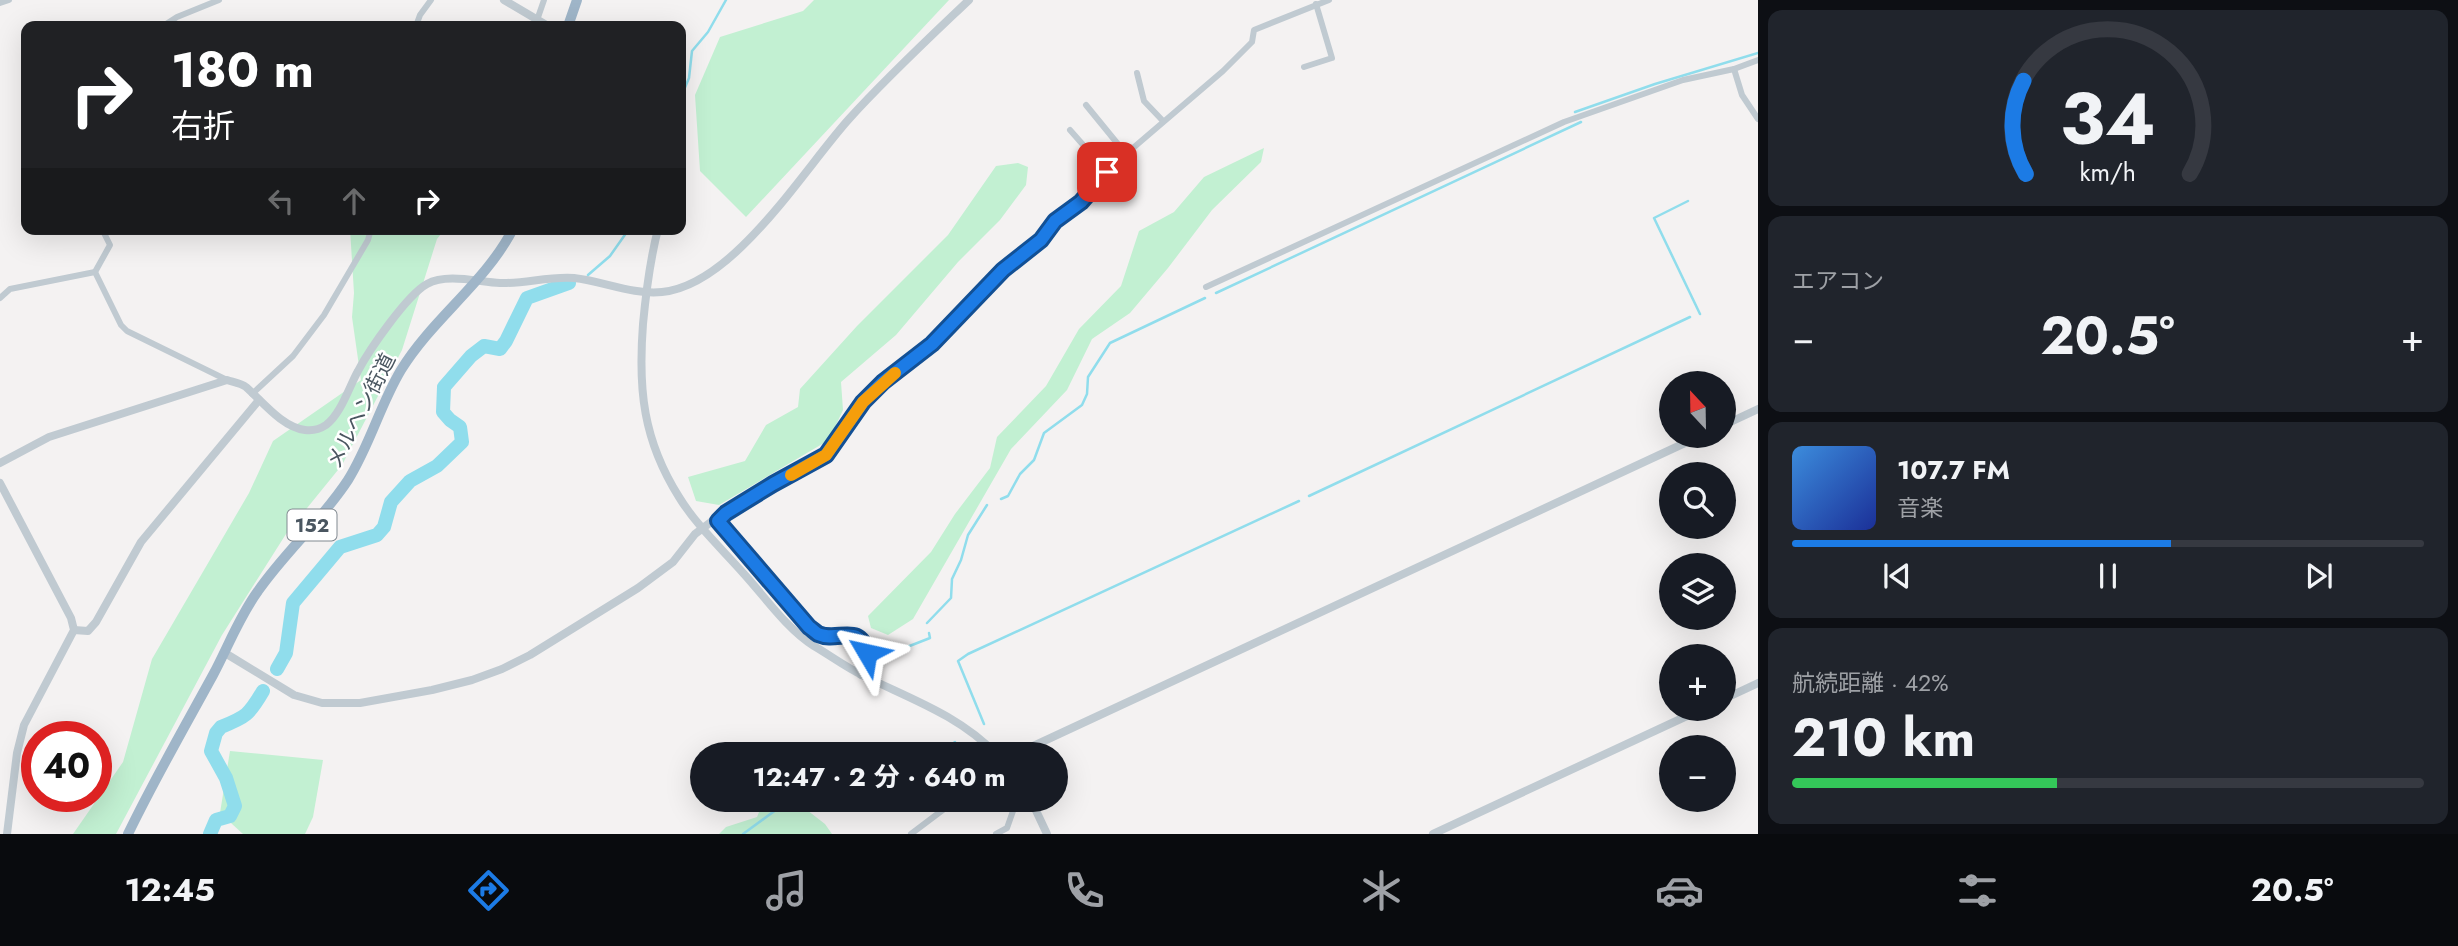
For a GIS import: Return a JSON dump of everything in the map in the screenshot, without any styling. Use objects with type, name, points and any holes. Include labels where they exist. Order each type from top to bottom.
[{"type":"highway","points":[[570,21],[578,0]]},
{"type":"highway","name":"メルヘン街道","points":[[128,834],[160,767],[225,653],[241,617],[257,592],[347,481],[367,446],[401,370],[489,268],[509,235]]},
{"type":"street","points":[[0,3],[9,0]]},
{"type":"street","points":[[171,21],[219,0]]},
{"type":"street","points":[[419,21],[431,0]]},
{"type":"street","points":[[505,0],[533,21]]},
{"type":"street","points":[[537,21],[544,0]]},
{"type":"street","points":[[95,272],[121,325],[227,380],[244,385],[289,424],[306,430],[318,429],[327,424],[335,414],[362,363],[406,302],[426,285],[440,280],[516,283],[572,278],[645,292],[671,291],[705,277],[732,257],[848,120],[969,0]]},
{"type":"street","points":[[225,653],[294,695],[322,703],[360,703],[459,684],[502,669],[530,655],[638,588],[673,562],[695,534],[714,521],[826,455],[863,402],[883,382],[932,344],[1003,270],[1041,240],[1055,221],[1081,202],[1126,154],[1223,71],[1252,42],[1254,30],[1329,0]]},
{"type":"street","points":[[1304,67],[1332,58],[1316,4]]},
{"type":"street","points":[[1206,288],[1564,122],[1683,80],[1734,69],[1758,60]]},
{"type":"street","points":[[1734,69],[1742,95],[1758,119]]},
{"type":"street","points":[[1137,73],[1144,101],[1163,121]]},
{"type":"street","points":[[1086,105],[1126,154]]},
{"type":"street","points":[[1070,130],[1107,172]]},
{"type":"street","points":[[0,298],[10,289],[95,272],[110,245],[105,235]]},
{"type":"street","points":[[74,630],[88,631],[96,622],[141,542],[324,315],[369,235]]},
{"type":"street","points":[[657,235],[645,292],[640,353],[642,401],[651,441],[674,489],[713,540],[810,644],[861,675],[929,706],[985,742]]},
{"type":"street","points":[[0,463],[49,437],[227,380]]},
{"type":"street","points":[[1736,419],[1758,409]]},
{"type":"street","points":[[1042,742],[1674,448]]},
{"type":"street","points":[[0,483],[71,618],[74,630],[24,725],[17,753],[8,834]]},
{"type":"street","points":[[714,521],[809,627],[820,635],[854,635],[861,640],[867,659],[861,675]]},
{"type":"street","points":[[1736,693],[1758,683]]},
{"type":"street","points":[[1433,834],[1676,721]]},
{"type":"street","points":[[911,834],[940,812]]},
{"type":"street","points":[[996,834],[1007,828],[1013,812]]},
{"type":"street","points":[[1037,812],[1047,834]]},
{"type":"green space","points":[[814,0],[949,0],[746,217],[700,171],[695,95],[720,37],[803,11]]},
{"type":"green space","points":[[1264,148],[1261,162],[1212,210],[1130,313],[1092,339],[1067,390],[1011,449],[913,619],[888,635],[871,628],[868,616],[931,552],[955,514],[990,468],[997,437],[1046,386],[1079,329],[1121,286],[1139,231],[1174,212],[1204,177]]},
{"type":"green space","points":[[1018,163],[1028,167],[1026,185],[1000,220],[958,262],[896,335],[841,382],[843,410],[829,440],[719,505],[696,501],[688,477],[745,461],[766,425],[798,407],[800,389],[857,326],[948,235],[996,166]]},
{"type":"green space","points":[[350,235],[440,235],[402,350],[342,465],[286,534],[222,635],[116,834],[73,834],[88,812],[112,812],[112,778],[123,762],[152,659],[249,493],[273,441],[361,380],[352,317],[354,293]]},
{"type":"green space","points":[[230,751],[323,760],[313,817],[305,834],[243,834],[220,813]]},
{"type":"green space","points":[[759,812],[810,812],[825,824],[832,834],[719,834],[726,827],[757,817]]},
{"type":"waterway","points":[[686,85],[692,51],[708,32],[726,0]]},
{"type":"waterway","points":[[1575,112],[1655,84],[1758,53]]},
{"type":"waterway","points":[[1216,293],[1581,122]]},
{"type":"waterway","points":[[1688,201],[1654,218],[1700,314]]},
{"type":"waterway","points":[[588,275],[610,256],[625,235]]},
{"type":"waterway","points":[[277,669],[286,653],[293,603],[340,547],[377,535],[384,527],[391,502],[410,481],[437,466],[462,442],[460,427],[443,412],[444,387],[471,356],[484,346],[500,349],[527,298],[569,283]]},
{"type":"waterway","points":[[1001,499],[1008,496],[1020,474],[1034,460],[1044,433],[1082,405],[1087,394],[1088,377],[1110,343],[1205,298]]},
{"type":"waterway","points":[[1309,496],[1690,317]]},
{"type":"waterway","points":[[984,724],[958,661],[1299,501]]},
{"type":"waterway","points":[[927,623],[951,598],[952,579],[968,535],[987,505]]},
{"type":"waterway","points":[[907,647],[930,638],[929,633]]},
{"type":"waterway","points":[[210,834],[216,820],[230,816],[235,806],[226,778],[211,751],[216,733],[221,727],[246,714],[263,691]]},
{"type":"waterway","points":[[743,834],[773,812]]},
{"type":"slow traffic","points":[[791,475],[826,455],[863,402],[895,373]]},
{"type":"route","points":[[867,653],[861,640],[854,635],[820,635],[809,627],[718,521],[726,513],[773,484],[826,455],[863,402],[883,382],[932,344],[1003,270],[1041,240],[1055,221],[1081,202],[1107,172]]}]
